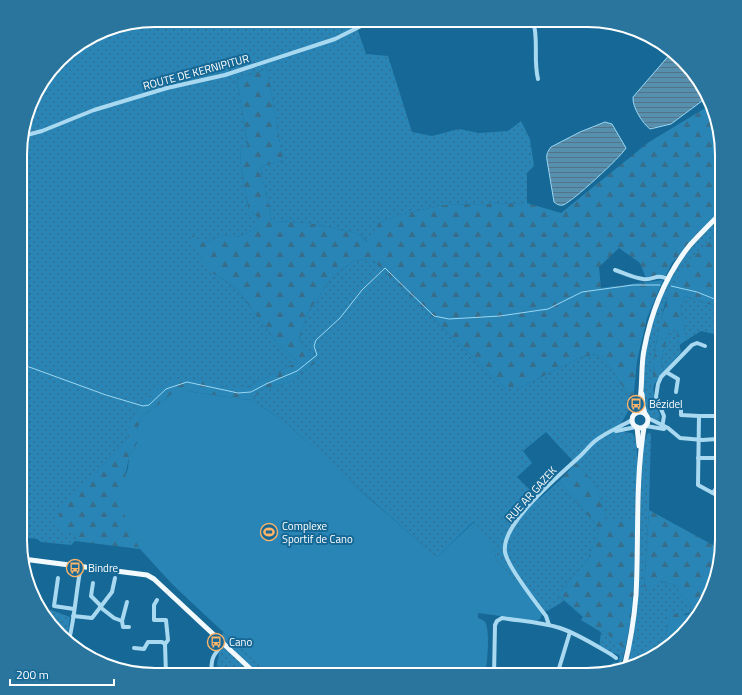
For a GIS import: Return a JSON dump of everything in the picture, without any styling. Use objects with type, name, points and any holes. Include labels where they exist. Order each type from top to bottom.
[{"type":"main road","points":[[640,454],[636,427],[632,420],[636,413],[641,389],[642,365],[647,332],[657,301],[674,268],[691,244],[715,219]]},
{"type":"main road","points":[[625,662],[633,623],[636,597],[640,454],[647,416],[641,389]]},
{"type":"main road","points":[[636,413],[640,412],[647,416]]},
{"type":"main road","points":[[636,427],[645,427]]},
{"type":"main road","points":[[28,560],[147,575],[154,579],[250,668]]},
{"type":"street","name":"ROUTE DE KERNIPITUR","points":[[29,134],[42,131],[94,110],[167,88],[225,75],[335,39],[359,27]]},
{"type":"street","points":[[534,27],[537,38],[536,70],[538,79]]},
{"type":"street","points":[[615,270],[645,280],[658,276],[668,279]]},
{"type":"street","points":[[662,427],[664,416],[657,401],[658,384],[666,372],[692,344],[697,343],[705,346]]},
{"type":"street","points":[[666,372],[677,378],[676,392]]},
{"type":"street","points":[[681,401],[680,415],[715,416]]},
{"type":"street","points":[[647,416],[680,438],[698,440],[715,439]]},
{"type":"street","points":[[699,416],[698,485],[713,493],[715,490]]},
{"type":"street","name":"RUE AR GAZEK","points":[[548,625],[546,616],[508,562],[505,550],[506,540],[515,523],[535,500],[596,441],[632,420]]},
{"type":"street","name":"RUE AR GAZEK","points":[[612,431],[636,427]]},
{"type":"street","points":[[645,427],[662,427]]},
{"type":"street","points":[[698,458],[715,458]]},
{"type":"street","points":[[69,634],[81,566]]},
{"type":"street","points":[[58,578],[54,606],[74,609]]},
{"type":"street","points":[[73,616],[92,618],[112,592],[115,578]]},
{"type":"street","points":[[93,583],[91,596],[114,618],[122,621]]},
{"type":"street","points":[[157,600],[154,605],[154,620],[166,620],[168,640],[165,644],[166,668]]},
{"type":"street","points":[[127,602],[122,621],[123,627],[129,628]]},
{"type":"street","points":[[494,668],[494,625],[502,618],[548,625],[570,632],[616,658]]},
{"type":"street","points":[[559,668],[570,632]]},
{"type":"street","points":[[134,648],[144,648],[148,642],[162,642],[165,644]]},
{"type":"street","points":[[212,668],[212,660],[215,653],[224,643]]},
{"type":"green space","points":[[357,27],[366,54],[388,56],[412,132],[432,136],[459,129],[479,133],[508,131],[521,121],[530,139],[534,166],[527,173],[527,203],[443,205],[399,215],[379,223],[368,242],[360,235],[355,233],[308,223],[272,221],[260,167],[283,160],[267,69],[237,79],[248,147],[241,149],[240,160],[249,211],[259,217],[259,224],[239,237],[229,237],[224,235],[204,243],[213,273],[237,289],[278,344],[298,362],[247,387],[224,387],[212,384],[145,400],[131,419],[128,438],[96,473],[75,541],[71,545],[41,542],[37,539],[27,538],[28,138],[31,122],[40,98],[53,77],[71,59],[98,40],[122,31],[138,28]]},
{"type":"green space","points":[[267,69],[283,160],[260,167],[272,221],[308,223],[355,233],[360,235],[367,242],[379,223],[399,215],[443,205],[527,203],[561,213],[649,142],[706,108],[713,130],[715,147],[715,217],[672,263],[666,275],[646,278],[640,263],[619,248],[599,267],[601,288],[663,280],[647,318],[637,361],[633,402],[604,358],[595,354],[579,358],[517,389],[506,389],[373,260],[356,259],[332,277],[308,312],[299,339],[308,355],[315,363],[290,382],[260,390],[255,397],[250,400],[192,392],[180,388],[141,417],[137,429],[136,444],[129,458],[123,494],[125,515],[133,537],[140,549],[75,541],[76,534],[55,528],[62,507],[127,439],[131,419],[145,400],[165,384],[182,379],[199,379],[224,387],[247,387],[298,362],[278,344],[237,289],[213,273],[193,246],[192,235],[204,243],[224,235],[229,237],[239,237],[259,224],[259,217],[249,211],[240,160],[241,149],[248,146],[237,79]]},
{"type":"green space","points":[[715,223],[715,238],[665,303],[656,343],[653,373],[654,400],[660,416],[659,421],[653,418],[646,410],[644,400],[645,356],[649,330],[662,295],[674,273],[688,252]]},
{"type":"green space","points":[[715,236],[715,306],[685,296],[680,309],[687,340],[679,345],[676,329],[668,332],[661,361],[664,371],[653,386],[653,371],[657,340],[669,295],[684,269]]},
{"type":"green space","points":[[356,259],[373,260],[506,389],[517,389],[579,358],[595,354],[604,358],[633,402],[622,422],[624,432],[632,433],[637,449],[635,520],[606,520],[597,487],[546,432],[523,451],[532,463],[517,477],[539,499],[559,481],[597,526],[599,532],[588,559],[558,595],[564,601],[542,614],[520,583],[516,583],[496,559],[494,548],[473,522],[437,557],[294,430],[273,413],[250,400],[255,397],[260,390],[290,382],[315,363],[308,355],[299,339],[308,312],[332,277]]},
{"type":"green space","points":[[685,296],[715,306],[715,335],[701,331],[687,340],[680,309]]},
{"type":"green space","points":[[676,328],[681,352],[664,371],[661,361],[668,332]]},
{"type":"green space","name":"Complexe Sportif de Cano","points":[[180,388],[192,392],[250,400],[260,405],[285,422],[372,501],[437,557],[474,522],[491,541],[496,559],[516,582],[520,582],[542,614],[540,619],[537,621],[478,613],[478,618],[484,621],[487,630],[488,638],[486,668],[262,668],[173,585],[140,549],[128,526],[122,498],[123,483],[128,468],[129,457],[137,443],[137,430],[141,417]]},
{"type":"green space","points":[[648,433],[651,433],[649,510],[644,587],[661,581],[677,586],[679,593],[688,601],[692,612],[670,618],[666,632],[673,634],[644,655],[629,661],[639,576],[642,444]]},
{"type":"green space","points":[[576,463],[597,487],[606,519],[635,520],[633,601],[625,649],[604,631],[601,632],[581,620],[583,617],[558,595],[588,559],[599,532],[597,526],[559,481]]},
{"type":"green space","points":[[649,510],[715,546],[713,565],[702,597],[689,618],[673,634],[666,633],[670,618],[669,613],[687,615],[692,612],[688,601],[679,593],[677,586],[661,581],[657,585],[644,588]]},
{"type":"green space","points":[[47,609],[70,617],[68,633]]},
{"type":"green space","points":[[604,631],[625,649],[621,663],[611,666],[613,662],[618,663],[620,656],[599,649],[601,632]]},
{"type":"green space","points":[[223,632],[262,668],[216,668]]},
{"type":"shaded area","points":[[668,56],[683,71],[703,100],[671,124],[650,129],[638,115],[634,106],[633,97]]},
{"type":"shaded area","points":[[605,122],[612,124],[626,148],[606,170],[576,196],[563,205],[557,204],[554,202],[547,160],[549,150],[551,147],[580,132]]},
{"type":"waterway","points":[[27,366],[106,395],[143,406],[149,405],[166,389],[187,382],[238,393],[251,392],[297,371],[317,355],[314,346],[316,340],[340,318],[362,290],[385,268],[434,316],[449,319],[500,316],[548,309],[582,292],[633,285],[660,285]]},
{"type":"waterway","points":[[671,286],[697,292],[715,299]]},
{"type":"place","name":"Bézidel","points":[[636,404]]},
{"type":"place","name":"Complexe Sportif de Cano","points":[[269,532]]},
{"type":"place","name":"Bindre","points":[[75,568]]},
{"type":"place","name":"Cano","points":[[216,642]]}]
